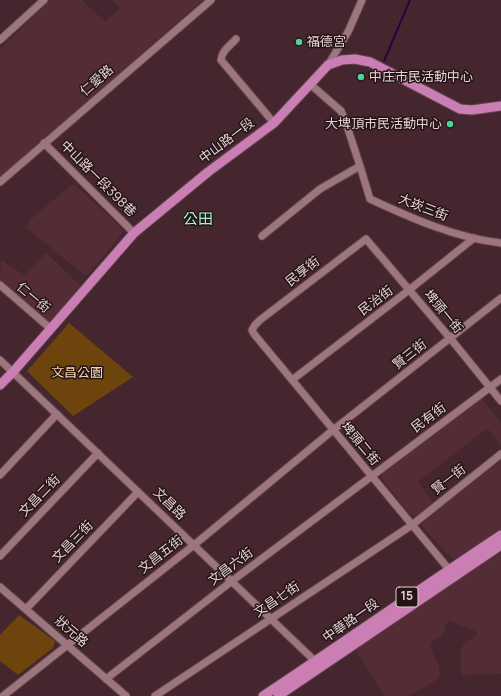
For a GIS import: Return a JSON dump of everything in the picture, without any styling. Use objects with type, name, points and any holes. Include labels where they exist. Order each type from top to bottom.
[{"type":"main road","points":[[328,65],[342,60],[362,59],[387,69],[460,109],[472,110],[501,106]]},
{"type":"main road","name":"中山路一段","points":[[0,385],[51,329],[134,233],[208,172],[274,123],[328,65]]},
{"type":"main road","name":"中華路一段","points":[[318,664],[452,572],[501,535]]},
{"type":"main road","name":"中華路一段","points":[[452,572],[501,545]]},
{"type":"main road","name":"15","points":[[263,696],[318,664]]},
{"type":"main road","name":"15","points":[[278,696],[318,664]]},
{"type":"street","points":[[0,40],[44,0]]},
{"type":"street","name":"仁愛路","points":[[0,182],[210,0]]},
{"type":"street","points":[[328,65],[348,32],[362,0]]},
{"type":"street","points":[[236,39],[222,54],[221,60],[274,123]]},
{"type":"street","name":"大崁三街","points":[[310,84],[341,111],[370,199],[408,217],[474,238],[501,243]]},
{"type":"street","name":"中山路一段398巷","points":[[44,143],[134,233]]},
{"type":"street","points":[[262,236],[320,189],[360,166]]},
{"type":"street","name":"民治街","points":[[292,380],[474,238]]},
{"type":"street","name":"埤頭一街","points":[[366,239],[501,401]]},
{"type":"street","name":"民享街","points":[[255,325],[366,239]]},
{"type":"street","name":"仁一街","points":[[0,285],[51,329]]},
{"type":"street","name":"賢三街","points":[[333,430],[501,298]]},
{"type":"street","name":"埤頭二街","points":[[255,325],[252,330],[254,334],[452,572]]},
{"type":"street","name":"文昌路","points":[[0,360],[318,664]]},
{"type":"street","name":"民有街","points":[[372,477],[501,379]]},
{"type":"street","points":[[0,475],[57,414]]},
{"type":"street","name":"文昌五街","points":[[3,696],[194,545],[333,430]]},
{"type":"street","name":"文昌二街","points":[[0,556],[98,453]]},
{"type":"street","name":"賢一街","points":[[412,525],[501,454]]},
{"type":"street","name":"文昌六街","points":[[106,679],[232,581],[372,477]]},
{"type":"street","name":"文昌三街","points":[[26,609],[138,492]]},
{"type":"street","name":"文昌七街","points":[[155,696],[412,525]]},
{"type":"street","name":"狀元路","points":[[0,587],[126,696]]},
{"type":"shaded area","points":[[50,0],[82,0],[105,22],[120,8],[113,0],[203,0],[0,176],[0,50]]},
{"type":"shaded area","points":[[71,185],[75,185],[122,229],[122,234],[87,275],[84,275],[27,228],[30,220]]},
{"type":"shaded area","points":[[46,253],[82,287],[50,321],[46,322],[0,284],[1,260],[24,275]]},
{"type":"shaded area","points":[[481,398],[501,422],[501,445],[487,428],[418,482],[433,503],[418,515],[414,516],[410,514],[381,478],[382,473]]},
{"type":"shaded area","points":[[501,461],[501,529],[457,559],[451,558],[422,526],[424,519]]},
{"type":"shaded area","points":[[501,552],[501,674],[463,675],[461,673],[461,652],[463,645],[477,635],[477,632],[448,621],[443,635],[431,642],[430,647],[439,667],[440,676],[437,680],[409,696],[384,696],[355,649]]},
{"type":"green space","name":"文昌公園","points":[[69,323],[133,377],[73,416],[27,371]]},
{"type":"green space","points":[[19,615],[55,641],[53,648],[18,675],[0,661],[0,635]]},
{"type":"waterway","points":[[384,61],[410,0]]},
{"type":"place","name":"福德宮","points":[[299,42]]},
{"type":"place","name":"中庄市民活動中心","points":[[361,77]]},
{"type":"place","name":"大埤頂市民活動中心","points":[[450,124]]},
{"type":"district","name":"公田","points":[[198,220]]}]
